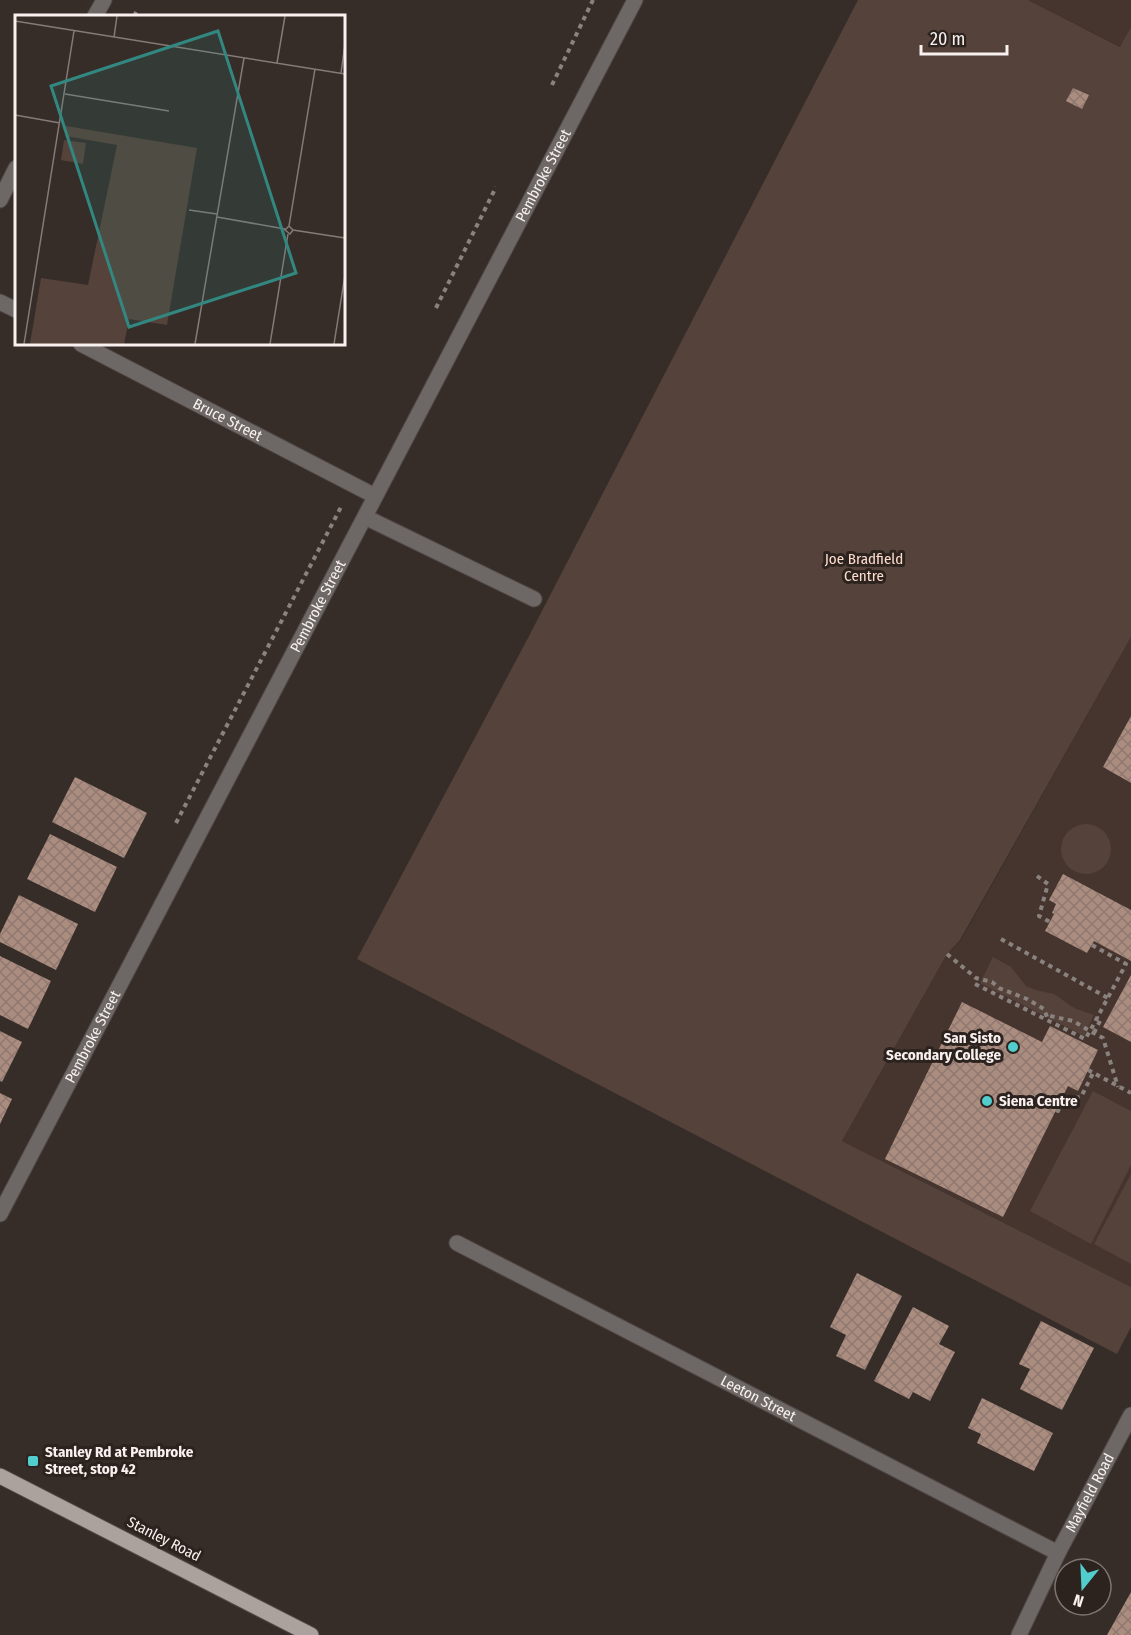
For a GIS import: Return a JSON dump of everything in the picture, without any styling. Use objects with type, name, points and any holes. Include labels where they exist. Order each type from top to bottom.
[{"type":"main road","name":"Stanley Road","points":[[0,1476],[311,1635]]},
{"type":"street","points":[[96,15],[104,0]]},
{"type":"street","name":"Pembroke Street","points":[[0,1214],[635,0]]},
{"type":"street","points":[[0,200],[15,170]]},
{"type":"street","points":[[0,302],[15,310]]},
{"type":"street","name":"Bruce Street","points":[[83,345],[375,496]]},
{"type":"street","points":[[364,517],[534,599]]},
{"type":"street","name":"Leeton Street","points":[[457,1243],[1058,1553]]},
{"type":"street","name":"Mayfield Road","points":[[1019,1635],[1058,1553],[1131,1415]]},
{"type":"path","points":[[552,85],[593,0]]},
{"type":"path","points":[[135,15],[138,9]]},
{"type":"path","points":[[435,308],[496,187]]},
{"type":"path","points":[[176,823],[341,507]]},
{"type":"path","points":[[1037,876],[1048,884],[1039,916],[1050,922]]},
{"type":"path","points":[[1001,939],[1107,998]]},
{"type":"path","points":[[975,984],[1083,1040],[1101,1019],[1097,1018],[1126,964],[1092,945]]},
{"type":"path","points":[[947,954],[976,978],[993,982],[999,988],[1027,999],[1044,1009],[1050,1021]]},
{"type":"path","points":[[1046,1015],[1072,1021],[1103,1038],[1118,1087]]},
{"type":"path","points":[[1088,1070],[1131,1093]]},
{"type":"path","points":[[1056,1110],[1058,1111],[1064,1098],[1081,1097],[1093,1073]]},
{"type":"shaded area","points":[[1028,0],[1131,0],[1131,27],[1121,47]]},
{"type":"shaded area","name":"San Sisto Secondary College","points":[[1131,637],[1131,1287],[842,1141],[947,954],[961,940]]},
{"type":"green space","name":"Joe Bradfield Centre","points":[[858,0],[1028,0],[1120,47],[1131,27],[1131,637],[960,940],[947,954],[842,1141],[1131,1287],[1131,1327],[1117,1354],[357,959],[528,638]]},
{"type":"green space","points":[[1091,824],[1104,831],[1110,839],[1110,859],[1104,867],[1096,873],[1081,874],[1068,867],[1062,859],[1061,844],[1068,831],[1076,825]]},
{"type":"green space","points":[[993,957],[1011,967],[1026,986],[1054,994],[1074,1008],[1094,1015],[1084,1036],[980,983]]},
{"type":"green space","points":[[1093,1091],[1131,1111],[1131,1165],[1091,1244],[1030,1211]]},
{"type":"green space","points":[[1131,1174],[1131,1264],[1094,1244]]},
{"type":"building","points":[[1073,88],[1089,95],[1082,109],[1066,101]]},
{"type":"building","points":[[1131,716],[1131,783],[1103,767]]},
{"type":"building","points":[[75,777],[147,813],[124,858],[52,822]]},
{"type":"building","points":[[50,834],[117,867],[95,912],[27,879]]},
{"type":"building","points":[[1063,874],[1131,910],[1131,961],[1094,941],[1087,953],[1045,931],[1054,914],[1052,913],[1056,904],[1049,900]]},
{"type":"building","points":[[19,895],[78,924],[56,970],[0,942],[0,934]]},
{"type":"building","points":[[0,956],[51,981],[28,1029],[0,1015]]},
{"type":"building","points":[[1131,975],[1131,1042],[1103,1027]]},
{"type":"building","name":"Siena Centre","points":[[962,1002],[1042,1042],[1050,1026],[1098,1050],[1078,1091],[1068,1086],[1003,1217],[885,1159]]},
{"type":"building","points":[[0,1031],[22,1042],[2,1082],[0,1081]]},
{"type":"building","points":[[0,1093],[12,1099],[0,1124]]},
{"type":"building","points":[[857,1273],[902,1296],[865,1370],[836,1356],[846,1335],[830,1327]]},
{"type":"building","points":[[913,1307],[949,1326],[939,1344],[955,1352],[930,1401],[913,1392],[909,1399],[874,1381]]},
{"type":"building","points":[[1041,1321],[1094,1348],[1062,1410],[1020,1389],[1030,1369],[1019,1364]]},
{"type":"building","points":[[982,1398],[1053,1433],[1034,1471],[977,1443],[981,1434],[968,1428]]},
{"type":"building","points":[[1131,1592],[1131,1635],[1107,1635]]},
{"type":"place","name":"San Sisto Secondary College","points":[[1013,1047]]},
{"type":"place","name":"Siena Centre","points":[[987,1101]]},
{"type":"place","name":"Stanley Rd at Pembroke Street, stop 42","points":[[33,1461]]}]
